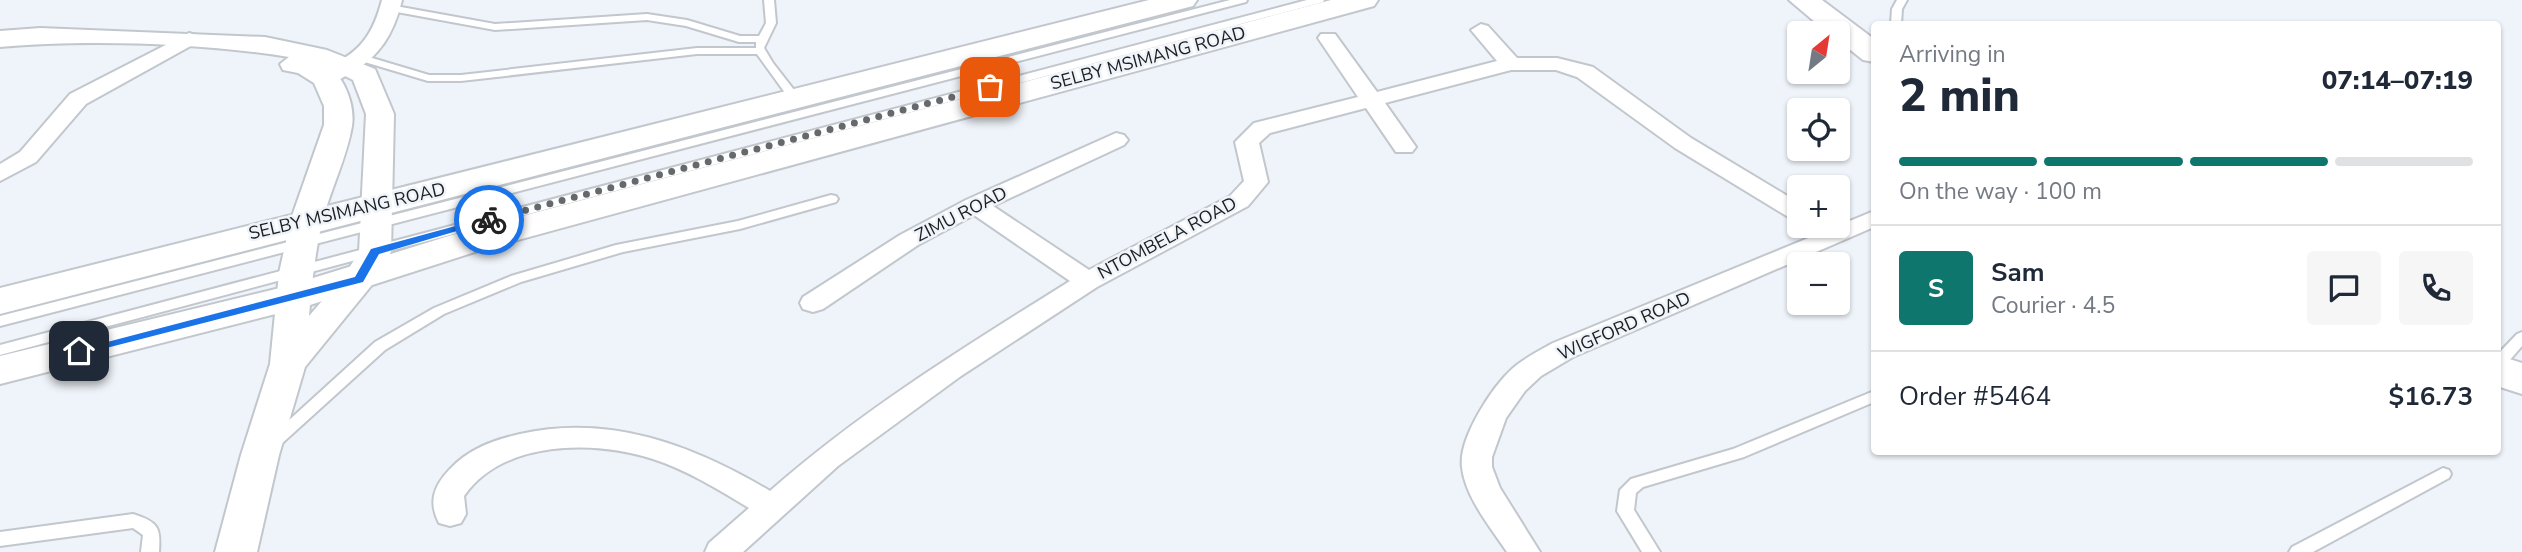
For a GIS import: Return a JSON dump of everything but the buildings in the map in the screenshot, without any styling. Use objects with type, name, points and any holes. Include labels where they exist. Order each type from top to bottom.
[{"type":"main road","name":"SELBY MSIMANG ROAD","points":[[0,370],[300,259],[371,240],[795,99],[1183,0]]},
{"type":"main road","name":"SELBY MSIMANG ROAD","points":[[0,301],[300,259],[371,240],[465,243],[1364,0]]},
{"type":"main road","points":[[1803,0],[1871,50]]},
{"type":"main road","points":[[2501,369],[2522,380]]},
{"type":"street","points":[[236,552],[260,455],[288,364],[300,259],[338,125],[338,106],[346,67],[380,36],[391,4]]},
{"type":"street","points":[[1481,30],[1511,64]]},
{"type":"street","points":[[0,38],[60,34],[177,41],[307,67],[346,67],[369,81],[380,114],[371,240],[288,364]]},
{"type":"street","points":[[1328,38],[1404,147]]},
{"type":"street","points":[[0,174],[28,157],[78,99],[177,41]]},
{"type":"street","name":"NTOMBELA ROAD","points":[[721,552],[827,458],[884,416],[1088,281],[1239,201],[1255,182],[1247,142],[1262,128],[1511,64],[1544,62],[1585,72],[1683,142],[1787,206]]},
{"type":"street","name":"ZIMU ROAD","points":[[813,303],[886,253],[975,205],[1116,140]]},
{"type":"street","points":[[975,205],[1088,281]]},
{"type":"street","name":"WIGFORD ROAD","points":[[1850,225],[1871,219]]},
{"type":"street","name":"WIGFORD ROAD","points":[[1524,552],[1487,489],[1477,466],[1481,443],[1497,408],[1522,376],[1563,350],[1812,238]]},
{"type":"street","points":[[450,513],[448,494],[472,464],[514,445],[597,436],[633,440],[701,464],[772,507]]},
{"type":"lane","points":[[769,0],[771,23],[762,45],[770,69],[785,82],[795,99]]},
{"type":"lane","points":[[371,240],[1242,0]]},
{"type":"lane","points":[[371,240],[1319,0]]},
{"type":"lane","points":[[1896,21],[1897,9],[1902,0]]},
{"type":"lane","points":[[391,4],[495,27],[647,18],[687,23],[762,45]]},
{"type":"lane","points":[[346,67],[428,78],[461,78],[762,45]]},
{"type":"lane","points":[[260,455],[380,346],[439,311],[516,279],[621,248],[740,225],[831,199]]},
{"type":"lane","points":[[0,321],[300,259]]},
{"type":"lane","points":[[0,350],[300,259]]},
{"type":"lane","points":[[2501,362],[2522,337]]},
{"type":"lane","points":[[1651,552],[1625,511],[1628,491],[1637,483],[1738,453],[1871,398]]},
{"type":"lane","points":[[2298,552],[2443,474]]},
{"type":"lane","points":[[0,539],[133,521],[143,524],[152,533],[150,552]]},
{"type":"way so far","points":[[489,220],[990,87]]},
{"type":"route","points":[[79,351],[359,279],[374,252],[489,220]]}]
